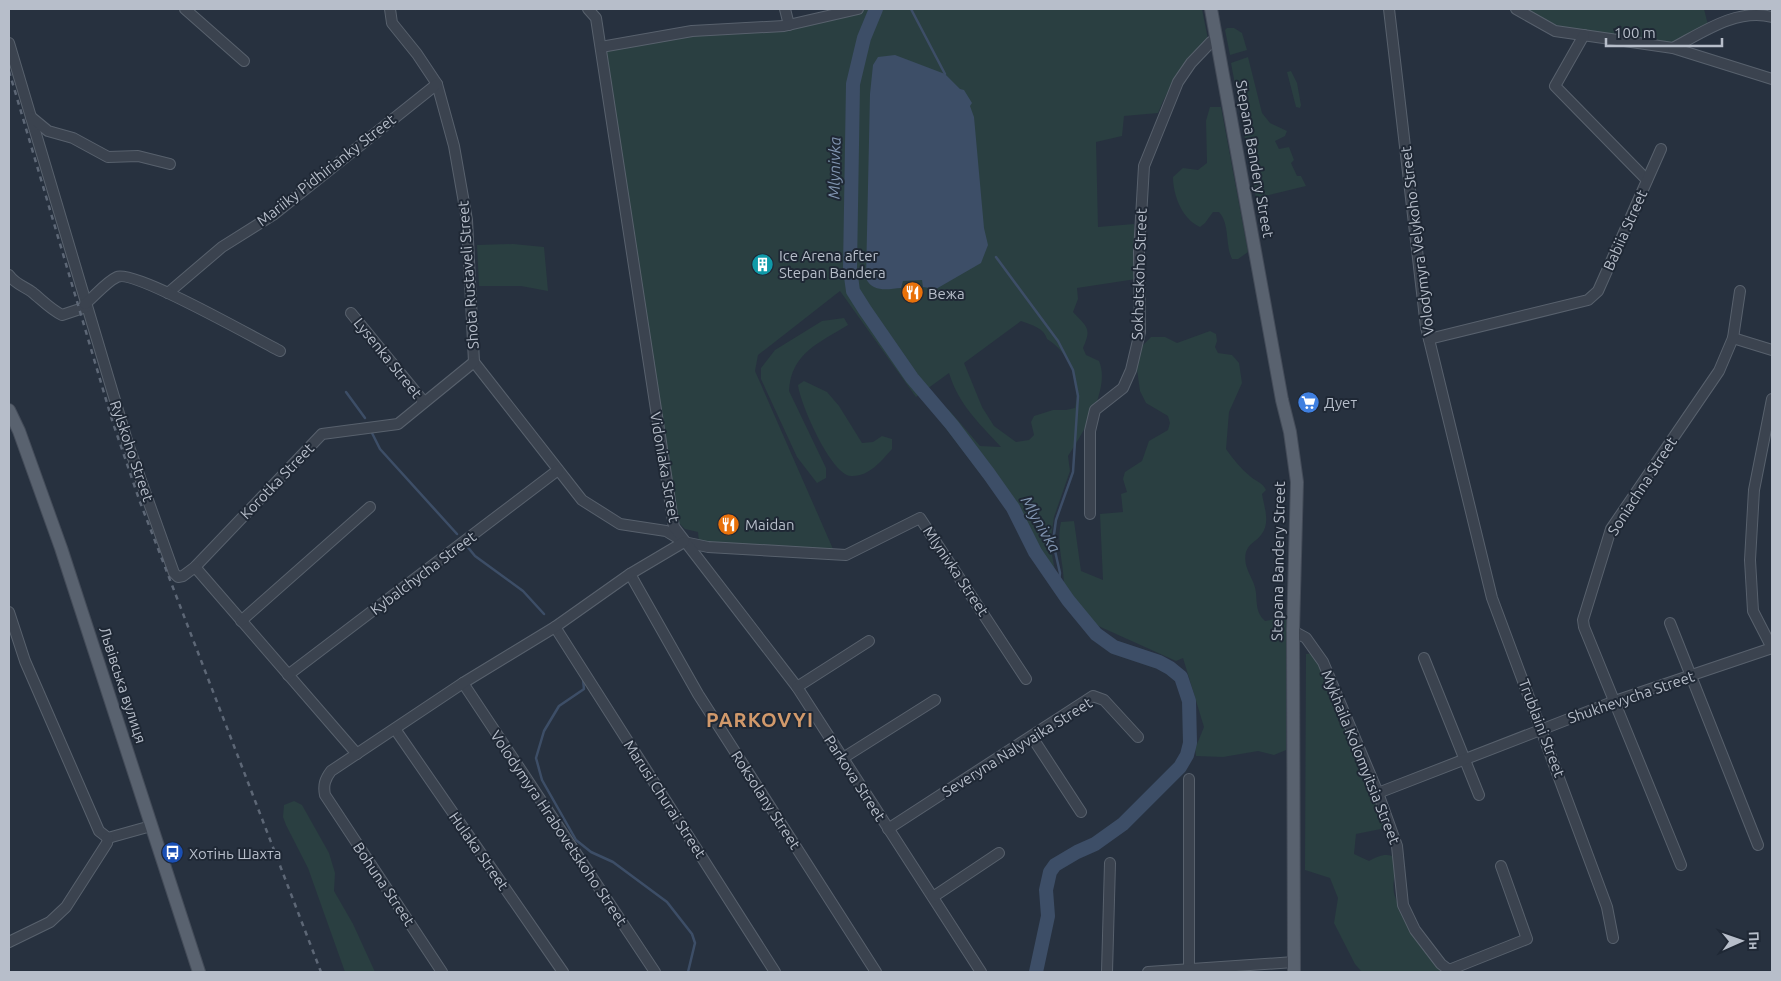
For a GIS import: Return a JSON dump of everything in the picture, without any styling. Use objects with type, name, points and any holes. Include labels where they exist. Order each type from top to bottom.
[{"type":"main road","name":"Stepana Bandery Street","points":[[1211,9],[1282,400],[1290,432],[1297,482],[1293,631],[1294,967]]},
{"type":"main road","name":"Львівська вулиця","points":[[9,410],[19,431],[61,548],[199,972]]},
{"type":"street","points":[[186,9],[244,61]]},
{"type":"street","name":"Shota Rustaveli Street","points":[[390,9],[392,23],[417,54],[436,84],[454,146],[468,220],[474,362],[582,500],[607,518],[620,524],[666,531],[684,542]]},
{"type":"street","name":"Vidoniaka Street","points":[[325,795],[324,782],[331,771],[463,683],[555,627],[630,574],[684,542],[674,527],[669,504],[596,18],[588,9]]},
{"type":"street","points":[[785,9],[789,25]]},
{"type":"street","points":[[600,47],[692,32],[789,25],[858,9]]},
{"type":"street","name":"Volodymyra Velykoho Street","points":[[1389,9],[1429,340],[1472,518]]},
{"type":"street","points":[[1516,9],[1555,31],[1673,48],[1772,79]]},
{"type":"street","points":[[1673,48],[1732,18],[1756,15],[1772,16]]},
{"type":"street","name":"Babiia Street","points":[[1429,340],[1588,300],[1598,291],[1647,180],[1555,86],[1584,35]]},
{"type":"street","name":"Sokhatskoho Street","points":[[1090,514],[1090,431],[1095,410],[1123,388],[1131,370],[1140,332],[1139,252],[1144,166],[1178,82],[1191,63],[1211,42],[1217,41]]},
{"type":"street","name":"Rylskoho Street","points":[[9,44],[85,306],[128,444],[174,573],[178,577],[183,576],[195,566]]},
{"type":"street","name":"Mariiky Pidhirianky Street","points":[[168,293],[222,247],[273,215],[436,84]]},
{"type":"street","points":[[30,116],[48,131],[60,132],[108,157],[138,156],[170,164]]},
{"type":"street","points":[[39,144],[48,131]]},
{"type":"street","points":[[1647,180],[1661,149]]},
{"type":"street","points":[[9,275],[12,280],[31,291],[55,312],[62,315],[85,306],[118,277],[126,276],[168,293],[280,351]]},
{"type":"street","name":"Soniachna Street","points":[[1681,865],[1584,628],[1583,620],[1611,529],[1719,370],[1734,338],[1740,291]]},
{"type":"street","name":"Lysenka Street","points":[[352,313],[424,402]]},
{"type":"street","points":[[1734,338],[1772,350]]},
{"type":"street","name":"Korotka Street","points":[[195,566],[322,434],[398,424],[474,362]]},
{"type":"street","points":[[1772,399],[1754,490],[1750,560],[1753,611],[1772,648]]},
{"type":"street","name":"Kybalchycha Street","points":[[288,675],[558,470]]},
{"type":"street","points":[[241,621],[370,507]]},
{"type":"street","name":"Mlynivka Street","points":[[684,542],[708,547],[846,555],[920,518],[1026,679]]},
{"type":"street","name":"Trublaini Street","points":[[1472,518],[1492,598],[1608,907],[1613,938]]},
{"type":"street","name":"Parkova Street","points":[[684,542],[797,687],[981,972]]},
{"type":"street","points":[[195,566],[357,754]]},
{"type":"street","name":"Roksolany Street","points":[[630,574],[698,694],[876,972]]},
{"type":"street","points":[[9,612],[25,661],[90,813],[99,831],[108,838]]},
{"type":"street","points":[[1670,623],[1758,845]]},
{"type":"street","name":"Marusi Churai Street","points":[[555,627],[775,972]]},
{"type":"street","name":"Mykhaila Kolomyitsia Street","points":[[1293,631],[1306,638],[1323,662],[1378,793],[1398,846],[1403,905],[1415,930],[1441,964],[1449,970],[1527,939],[1500,866]]},
{"type":"street","points":[[797,687],[869,641]]},
{"type":"street","name":"Shukhevycha Street","points":[[1378,793],[1615,701],[1772,648]]},
{"type":"street","points":[[1424,658],[1479,795]]},
{"type":"street","name":"Volodymyra Hrabovetskoho Street","points":[[463,683],[655,972]]},
{"type":"street","name":"Severyna Nalyvaika Street","points":[[888,830],[1093,696],[1104,700],[1138,737]]},
{"type":"street","points":[[842,758],[936,700]]},
{"type":"street","name":"Hulaka Street","points":[[395,729],[563,972]]},
{"type":"street","points":[[1032,737],[1081,812]]},
{"type":"street","points":[[1188,779],[1189,968]]},
{"type":"street","name":"Bohuna Street","points":[[325,795],[442,972]]},
{"type":"street","points":[[9,942],[50,922],[66,907],[98,859],[108,838],[151,826]]},
{"type":"street","points":[[933,898],[999,853]]},
{"type":"street","points":[[1107,972],[1110,863]]},
{"type":"street","points":[[1148,972],[1189,968],[1202,970],[1294,967]]},
{"type":"green space","points":[[863,9],[1202,9],[1208,39],[1179,73],[1158,113],[1124,116],[1122,136],[1096,142],[1098,227],[1134,224],[1136,279],[1077,288],[1078,299],[1073,312],[1087,328],[1087,336],[1083,348],[1086,355],[1099,361],[1102,372],[1094,410],[1068,456],[1070,471],[1054,517],[1050,544],[1056,576],[1037,549],[1020,512],[1008,510],[934,413],[942,407],[949,410],[980,446],[1001,447],[964,404],[949,373],[916,397],[840,291],[758,355],[755,371],[833,549],[699,542],[698,532],[685,529],[679,523],[605,50],[695,35],[860,12]],"holes":[[[1021,321],[1043,332],[1047,339],[1068,360],[1075,378],[1076,398],[1075,408],[1053,410],[1034,416],[1031,422],[1034,435],[1029,440],[1016,442],[994,426],[982,407],[964,363]]]},
{"type":"green space","points":[[1517,9],[1704,9],[1708,25],[1673,48],[1555,31]]},
{"type":"green space","points":[[1227,28],[1234,28],[1242,33],[1247,50],[1230,55],[1225,30]]},
{"type":"green space","points":[[1248,57],[1262,113],[1270,123],[1287,131],[1285,136],[1275,141],[1279,149],[1289,147],[1294,160],[1291,163],[1297,176],[1301,176],[1306,186],[1256,198],[1231,63]]},
{"type":"green space","points":[[1291,71],[1297,83],[1300,108],[1296,107],[1287,72]]},
{"type":"green space","points":[[1210,107],[1221,107],[1248,252],[1238,259],[1232,259],[1225,222],[1219,212],[1213,212],[1200,227],[1188,218],[1180,206],[1173,184],[1173,177],[1183,168],[1198,170],[1207,163],[1206,121]]},
{"type":"green space","points":[[513,244],[544,247],[548,291],[521,286],[479,286],[477,245]]},
{"type":"green space","points":[[844,318],[848,325],[808,350],[795,367],[791,378],[789,391],[826,468],[826,478],[817,483],[797,457],[761,379],[761,368],[775,350],[822,321]]},
{"type":"green space","points":[[1210,331],[1216,334],[1217,341],[1215,347],[1218,353],[1232,355],[1239,363],[1242,383],[1229,412],[1226,449],[1234,460],[1266,490],[1262,494],[1266,525],[1261,535],[1247,549],[1245,558],[1247,568],[1255,588],[1260,615],[1265,621],[1286,617],[1286,750],[1274,755],[1258,751],[1223,757],[1196,756],[1195,749],[1204,727],[1183,658],[1176,661],[1094,624],[1064,586],[1059,538],[1061,522],[1074,521],[1081,571],[1103,580],[1100,514],[1123,512],[1121,494],[1127,492],[1123,479],[1125,472],[1142,461],[1149,441],[1168,430],[1170,423],[1168,416],[1146,403],[1140,391],[1136,362],[1140,348],[1151,337],[1165,337],[1177,343]]},
{"type":"green space","points":[[804,381],[827,392],[839,406],[862,443],[873,442],[882,436],[892,439],[892,449],[874,467],[863,474],[851,476],[843,473],[826,452],[804,407],[798,385]]},
{"type":"green space","points":[[1316,653],[1387,823],[1381,829],[1356,834],[1354,854],[1369,861],[1384,855],[1399,859],[1394,885],[1397,902],[1416,934],[1445,972],[1362,972],[1355,964],[1334,923],[1338,898],[1330,878],[1305,870],[1306,654]]},
{"type":"green space","points":[[294,801],[302,805],[329,853],[335,873],[334,891],[353,924],[375,972],[345,972],[308,868],[283,817],[284,805]]},
{"type":"water","points":[[895,55],[945,74],[960,89],[964,90],[972,103],[970,106],[974,117],[984,228],[988,245],[981,263],[936,289],[923,287],[922,280],[903,281],[901,288],[882,289],[873,286],[866,279],[870,94],[873,65],[878,57]]},
{"type":"waterway","name":"Mlynivka","points":[[876,9],[864,38],[853,84],[850,269],[853,291],[912,378],[952,425],[1013,508],[1035,552],[1068,600],[1096,634],[1114,647],[1159,662],[1181,677],[1189,701],[1190,743],[1187,755],[1180,767],[1123,824],[1095,844],[1055,865],[1050,872],[1046,890],[1048,916],[1036,972]]},
{"type":"waterway","points":[[911,9],[945,74]]},
{"type":"waterway","points":[[996,257],[1058,341],[1073,370],[1078,396],[1073,472],[1056,520],[1053,542],[1060,573],[1058,587]]},
{"type":"waterway","points":[[346,392],[365,418]]},
{"type":"waterway","points":[[371,431],[380,449],[457,534]]},
{"type":"waterway","points":[[466,545],[475,556],[523,591],[544,614]]},
{"type":"waterway","points":[[583,679],[584,689],[559,706],[544,731],[536,758],[542,780],[576,840],[591,852],[613,862],[667,902],[692,934],[695,943],[688,972]]},
{"type":"railway","points":[[9,71],[112,420],[140,502],[321,972]]},
{"type":"place","name":"Ice Arena after Stepan Bandera","points":[[763,264]]},
{"type":"place","name":"Вежа","points":[[912,293]]},
{"type":"place","name":"Дует","points":[[1308,402]]},
{"type":"place","name":"Maidan","points":[[729,524]]},
{"type":"place","name":"Хотінь Шахта","points":[[173,853]]},
{"type":"district","name":"PARKOVYI","points":[[760,719]]}]
